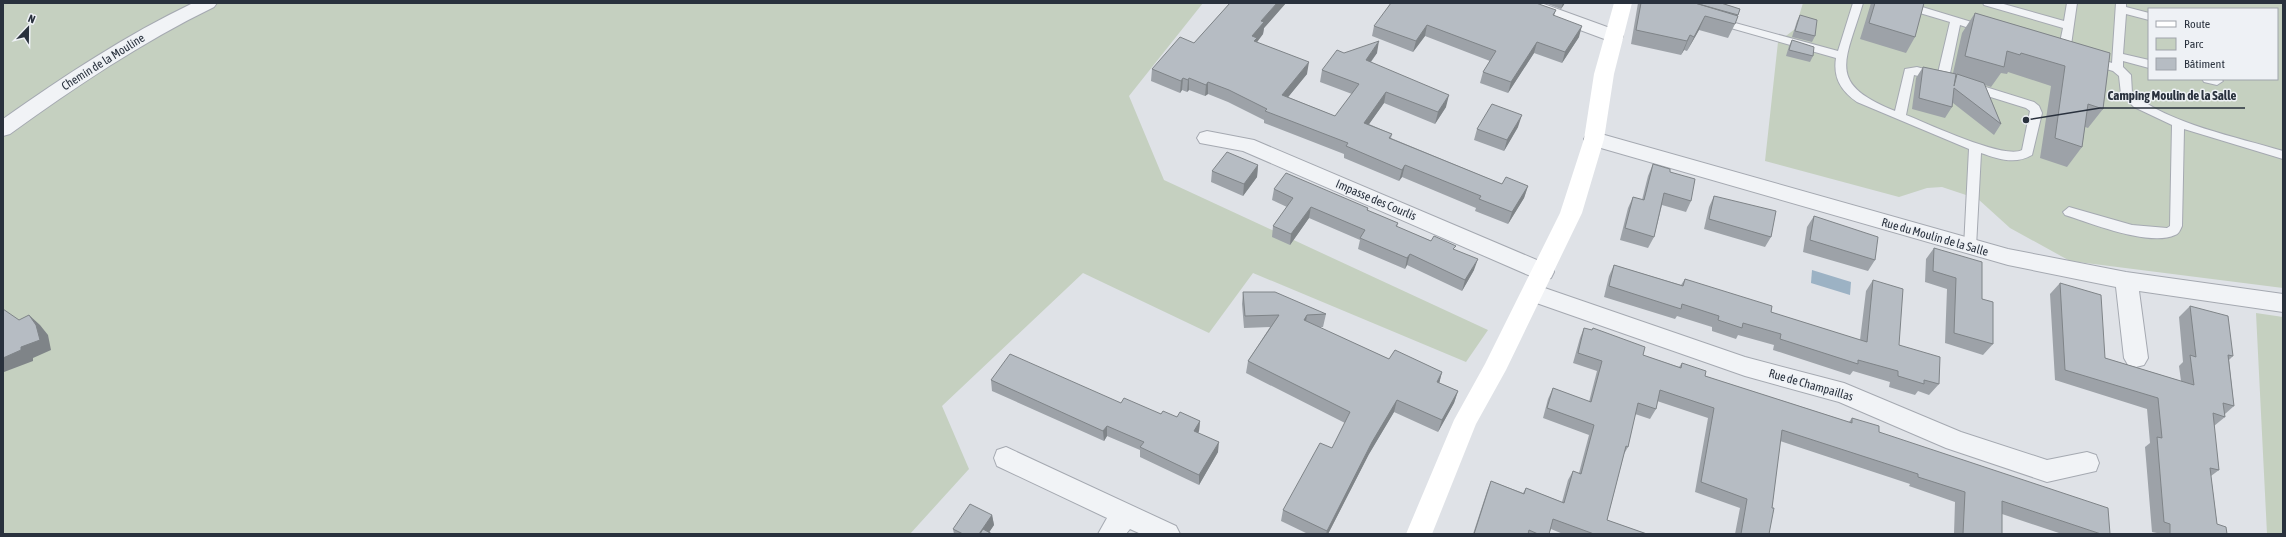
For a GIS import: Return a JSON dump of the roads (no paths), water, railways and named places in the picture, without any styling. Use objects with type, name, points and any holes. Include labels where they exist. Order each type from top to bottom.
[{"type":"main road","points":[[1419,534],[1447,462],[1466,420],[1487,384],[1571,213],[1594,139],[1604,74],[1623,3]]},
{"type":"street","name":"Chemin de la Mouline","points":[[3,129],[43,100],[118,51],[208,3]]},
{"type":"street","points":[[1524,3],[1614,36]]},
{"type":"street","name":"Impasse des Courlis","points":[[1207,138],[1247,145],[1538,282]]},
{"type":"street","name":"Rue du Moulin de la Salle","points":[[1594,139],[1970,247],[2068,270],[2126,281],[2283,303]]},
{"type":"street","points":[[2126,281],[2136,358]]},
{"type":"street","name":"Rue de Champaillas","points":[[1538,282],[1745,366],[1844,392],[1955,441],[2047,471],[2087,463]]},
{"type":"street","points":[[1006,458],[1118,524],[1167,534]]},
{"type":"lane","points":[[1858,3],[1842,56],[1840,73],[1843,82],[1854,94],[1868,104],[1975,147],[2010,156],[2025,155],[2028,152],[2036,114],[2035,109],[2028,104],[1917,71],[1909,72],[1900,116]]},
{"type":"lane","points":[[1897,3],[1992,31]]},
{"type":"lane","points":[[1988,3],[2069,26]]},
{"type":"lane","points":[[2072,3],[2069,26],[2072,54]]},
{"type":"lane","points":[[2148,17],[2121,6],[2117,62],[2125,75],[2125,89],[2128,96],[2138,105],[2178,123],[2283,158]]},
{"type":"lane","points":[[1705,18],[1842,56]]},
{"type":"lane","points":[[1943,78],[1956,20]]},
{"type":"lane","points":[[2050,48],[2072,54],[2117,62],[2148,64]]},
{"type":"lane","points":[[2069,212],[2148,233],[2168,233],[2174,230],[2176,226],[2178,123]]},
{"type":"lane","points":[[1970,247],[1975,147]]},
{"type":"water","points":[[1812,270],[1851,282],[1850,295],[1811,283]]},
{"type":"place","name":"Camping Moulin de la Salle","points":[[2026,120]]}]
